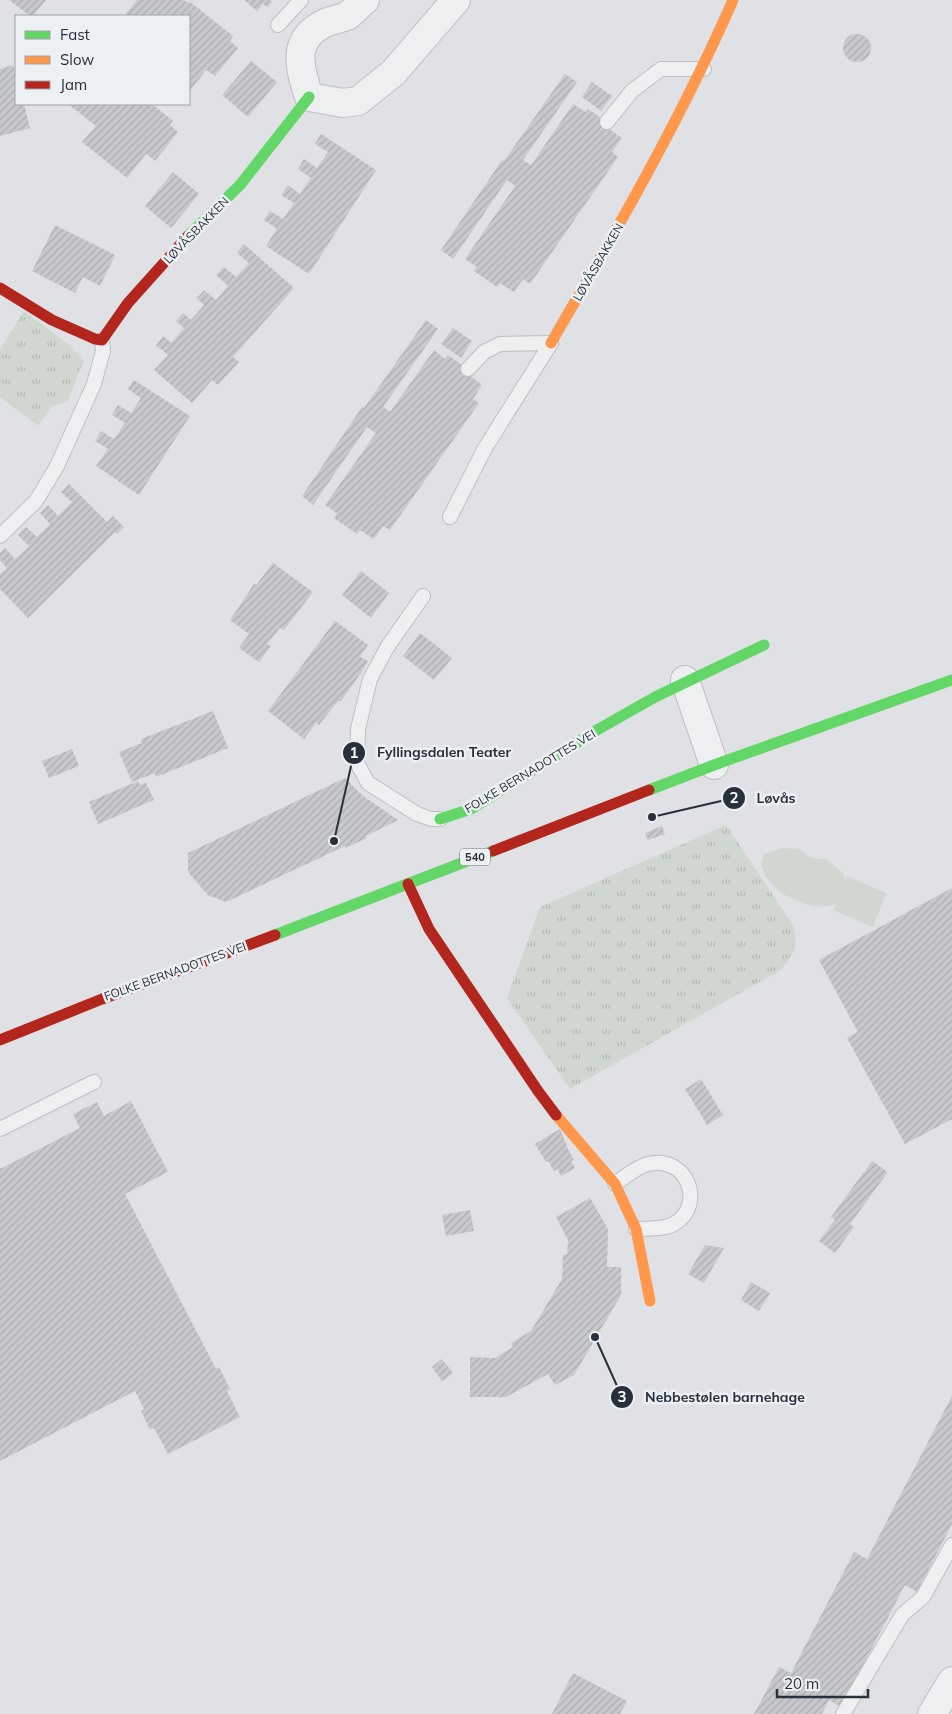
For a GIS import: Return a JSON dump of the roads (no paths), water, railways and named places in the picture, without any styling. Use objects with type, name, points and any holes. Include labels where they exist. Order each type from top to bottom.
[{"type":"street","points":[[364,0],[348,15],[326,22],[313,30],[303,42],[300,55],[302,76],[309,98],[343,103],[358,101],[393,73],[456,0]]},
{"type":"street","name":"LØVÅSBAKKEN","points":[[551,343],[612,238],[704,69],[733,0]]},
{"type":"street","name":"LØVÅSBAKKEN","points":[[102,340],[128,303],[192,231],[240,185],[309,98]]},
{"type":"street","points":[[0,288],[52,320],[95,339],[102,340]]},
{"type":"street","name":"FOLKE BERNADOTTES VEI","points":[[440,819],[471,809],[640,704],[686,680],[735,661],[764,645]]},
{"type":"street","points":[[686,680],[714,765]]},
{"type":"street","name":"FOLKE BERNADOTTES VEI","points":[[0,1040],[102,998],[408,884],[714,765],[952,680]]},
{"type":"street","points":[[408,884],[429,929],[538,1092],[615,1184],[636,1229],[650,1301]]},
{"type":"street","points":[[932,1714],[952,1681]]},
{"type":"lane","points":[[278,25],[301,0]]},
{"type":"lane","points":[[607,122],[632,91],[661,69],[704,69]]},
{"type":"lane","name":"LØVÅSBAKKEN","points":[[0,536],[36,501],[57,466],[94,384],[103,351],[102,340]]},
{"type":"lane","points":[[468,369],[484,352],[500,344],[551,343]]},
{"type":"lane","name":"LØVÅSBAKKEN","points":[[450,517],[485,448],[551,343]]},
{"type":"lane","name":"FOLKE BERNADOTTES VEI","points":[[422,596],[388,646],[370,679],[358,729],[356,763],[368,783],[417,814],[431,819],[440,819]]},
{"type":"lane","points":[[0,1129],[94,1082]]},
{"type":"lane","points":[[615,1184],[646,1164],[657,1162],[668,1164],[678,1169],[688,1182],[691,1198],[688,1209],[682,1218],[673,1225],[662,1228],[636,1229]]},
{"type":"lane","points":[[843,1714],[902,1615],[923,1596],[952,1544]]},
{"type":"place","name":"Løvås","points":[[652,817]]},
{"type":"place","name":"Fyllingsdalen Teater","points":[[334,841]]},
{"type":"place","name":"Nebbestølen barnehage","points":[[595,1337]]}]
